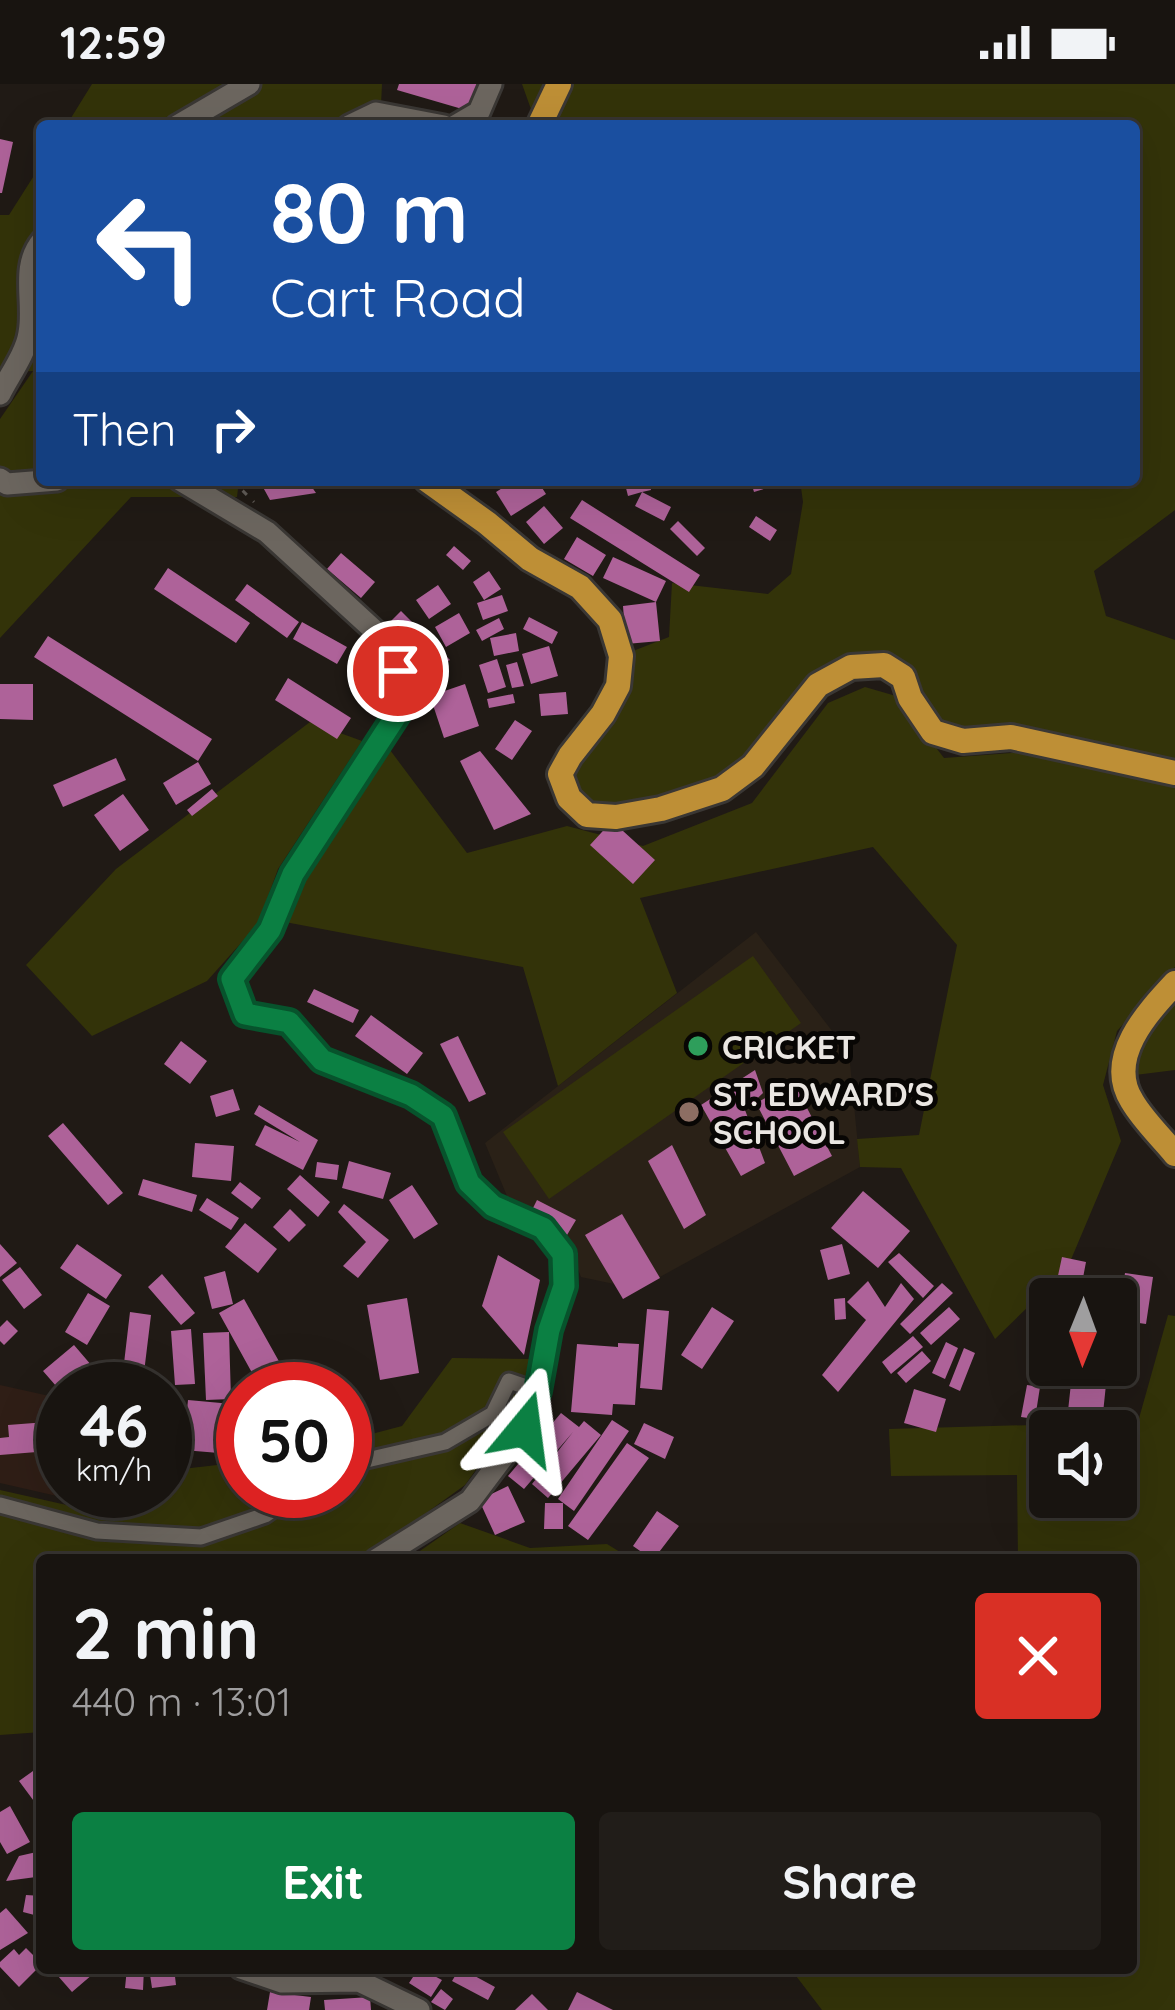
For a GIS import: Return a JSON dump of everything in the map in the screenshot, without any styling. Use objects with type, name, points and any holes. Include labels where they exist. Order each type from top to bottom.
[{"type":"highway","points":[[542,120],[559,84]]},
{"type":"highway","points":[[435,486],[530,559],[580,587],[610,620],[621,656],[618,686],[560,774],[569,798],[587,814],[616,818],[722,789],[753,766],[818,685],[851,667],[884,665],[903,677],[910,698],[933,731],[963,741],[1011,737],[1175,773]]},
{"type":"highway","points":[[1175,983],[1130,1037],[1122,1079],[1132,1101],[1175,1154]]},
{"type":"main road","points":[[188,120],[249,84]]},
{"type":"main road","points":[[465,120],[479,112],[491,84]]},
{"type":"main road","points":[[361,120],[376,113],[413,120]]},
{"type":"main road","points":[[0,394],[34,339],[29,336],[28,294],[36,248]]},
{"type":"main road","points":[[0,479],[7,484],[36,482]]},
{"type":"main road","points":[[190,486],[267,532],[388,643],[407,699],[293,874],[270,930],[232,979],[245,1014],[289,1022],[322,1060],[411,1095],[443,1116],[469,1183],[493,1206],[543,1228],[563,1254],[564,1286],[525,1429],[470,1501],[386,1554]]},
{"type":"main road","points":[[258,1974],[281,1982],[359,1981],[419,2010]]},
{"type":"street","points":[[372,1459],[446,1442],[493,1414],[508,1381],[538,1391]]},
{"type":"street","points":[[0,1505],[97,1531],[200,1537],[256,1518]]},
{"type":"shaded area","points":[[92,84],[382,84],[380,120],[70,120]]},
{"type":"shaded area","points":[[522,84],[1175,84],[1175,510],[1094,571],[1106,616],[1175,640],[1175,765],[965,734],[936,725],[905,671],[849,662],[719,783],[656,803],[588,807],[567,773],[623,688],[633,651],[669,637],[672,583],[768,594],[791,574],[803,502],[801,486],[1140,486],[1140,120],[535,120]]},
{"type":"shaded area","points":[[36,172],[36,486],[238,486],[237,497],[131,497],[0,638],[0,419],[33,371],[0,373],[0,215],[9,215]]},
{"type":"shaded area","points":[[865,687],[896,696],[944,758],[1026,752],[1175,786],[1175,967],[1117,1031],[1103,1085],[1121,1141],[1067,1269],[1058,1278],[1029,1278],[1029,1306],[995,1339],[901,1168],[860,1167],[857,1139],[919,1135],[957,945],[873,847],[640,898],[677,993],[558,1086],[523,967],[285,922],[306,877],[390,750],[467,853],[567,826],[643,846],[752,803],[828,703]]},
{"type":"shaded area","points":[[310,722],[362,741],[278,869],[258,924],[207,981],[92,1036],[26,965],[116,869]]},
{"type":"shaded area","name":"ST. EDWARD'S SCHOOL","points":[[756,932],[849,1053],[860,1167],[638,1289],[581,1277],[564,1234],[507,1196],[485,1143]]},
{"type":"shaded area","name":"CRICKET","points":[[753,956],[801,1023],[549,1199],[503,1132]]},
{"type":"shaded area","points":[[1175,1004],[1175,1070],[1135,1075],[1142,1035]]},
{"type":"shaded area","points":[[1168,1315],[1175,1316],[1175,2010],[822,2010],[795,1974],[1137,1974],[1137,1554],[1018,1554],[1017,1475],[891,1476],[889,1429],[1029,1425],[1029,1518],[1137,1518],[1137,1422]]},
{"type":"shaded area","points":[[452,1358],[530,1359],[516,1414],[465,1485],[369,1554],[36,1554],[36,1732],[0,1735],[0,1490],[36,1498],[36,1518],[192,1518],[192,1468],[216,1465],[216,1518],[372,1518],[372,1434],[402,1426]]},
{"type":"shaded area","points":[[0,1385],[36,1393],[36,1491],[0,1483]]},
{"type":"shaded area","points":[[460,1523],[530,1548],[607,1544],[623,1554],[416,1554]]},
{"type":"building","points":[[399,84],[477,84],[469,111],[397,90]]},
{"type":"building","points":[[0,139],[13,142],[2,193],[0,193]]},
{"type":"building","points":[[262,486],[311,486],[316,493],[270,500]]},
{"type":"building","points":[[506,486],[541,486],[546,494],[511,516],[496,492]]},
{"type":"building","points":[[626,486],[650,486],[651,490],[628,496]]},
{"type":"building","points":[[642,492],[671,507],[664,521],[635,506]]},
{"type":"building","points":[[582,500],[700,575],[689,592],[570,518]]},
{"type":"building","points":[[544,506],[563,528],[544,544],[526,522]]},
{"type":"building","points":[[756,516],[777,530],[770,541],[749,527]]},
{"type":"building","points":[[678,521],[705,548],[697,556],[670,529]]},
{"type":"building","points":[[577,537],[606,555],[593,576],[564,559]]},
{"type":"building","points":[[454,546],[471,561],[463,570],[446,555]]},
{"type":"building","points":[[341,553],[375,582],[361,598],[327,569]]},
{"type":"building","points":[[613,557],[666,581],[656,602],[603,578]]},
{"type":"building","points":[[168,568],[250,623],[236,643],[154,589]]},
{"type":"building","points":[[489,571],[501,589],[484,600],[473,582]]},
{"type":"building","points":[[247,584],[299,622],[287,638],[235,600]]},
{"type":"building","points":[[438,585],[451,604],[429,619],[416,600]]},
{"type":"building","points":[[502,595],[508,611],[483,620],[477,603]]},
{"type":"building","points":[[656,602],[660,641],[626,644],[623,606]]},
{"type":"building","points":[[401,611],[450,660],[426,672],[384,628]]},
{"type":"building","points":[[459,613],[470,633],[446,647],[435,627]]},
{"type":"building","points":[[529,617],[558,632],[552,644],[523,629]]},
{"type":"building","points":[[499,618],[504,629],[482,641],[476,630]]},
{"type":"building","points":[[302,622],[347,647],[337,664],[293,639]]},
{"type":"building","points":[[516,633],[519,651],[494,656],[490,638]]},
{"type":"building","points":[[48,636],[212,739],[198,761],[34,657]]},
{"type":"building","points":[[549,646],[558,676],[531,684],[522,654]]},
{"type":"building","points":[[497,659],[506,687],[488,693],[479,665]]},
{"type":"building","points":[[517,662],[524,686],[512,688],[506,665]]},
{"type":"building","points":[[288,678],[351,718],[337,739],[275,700]]},
{"type":"building","points":[[0,684],[33,684],[33,720],[0,719]]},
{"type":"building","points":[[465,684],[479,726],[444,738],[430,696]]},
{"type":"building","points":[[566,692],[568,714],[541,716],[539,694]]},
{"type":"building","points":[[513,694],[515,703],[489,708],[487,699]]},
{"type":"building","points":[[515,720],[532,731],[512,760],[495,749]]},
{"type":"building","points":[[480,751],[531,814],[494,830],[460,761]]},
{"type":"building","points":[[116,758],[126,780],[63,807],[53,785]]},
{"type":"building","points":[[198,762],[211,784],[176,805],[163,783]]},
{"type":"building","points":[[212,789],[218,796],[192,816],[187,810]]},
{"type":"building","points":[[123,794],[149,830],[120,851],[94,815]]},
{"type":"building","points":[[612,821],[655,860],[633,884],[590,845]]},
{"type":"building","points":[[314,989],[359,1010],[353,1023],[307,1002]]},
{"type":"building","points":[[371,1015],[423,1053],[407,1074],[355,1036]]},
{"type":"building","points":[[458,1036],[486,1094],[469,1102],[440,1044]]},
{"type":"building","points":[[181,1041],[207,1061],[190,1084],[164,1064]]},
{"type":"building","points":[[755,1070],[763,1093],[745,1110],[765,1163],[741,1176],[701,1105]]},
{"type":"building","points":[[794,1083],[832,1156],[794,1176],[756,1103]]},
{"type":"building","points":[[233,1089],[240,1110],[216,1117],[210,1096]]},
{"type":"building","points":[[259,1105],[318,1140],[303,1170],[255,1145],[265,1125],[300,1142],[254,1114]]},
{"type":"building","points":[[63,1123],[123,1193],[108,1205],[48,1136]]},
{"type":"building","points":[[195,1143],[234,1146],[231,1181],[192,1177]]},
{"type":"building","points":[[672,1145],[706,1215],[684,1229],[648,1161]]},
{"type":"building","points":[[349,1161],[391,1173],[383,1199],[342,1188]]},
{"type":"building","points":[[317,1162],[339,1165],[337,1180],[315,1177]]},
{"type":"building","points":[[300,1175],[330,1202],[318,1217],[287,1189]]},
{"type":"building","points":[[143,1179],[197,1195],[192,1212],[138,1195]]},
{"type":"building","points":[[240,1182],[261,1198],[252,1209],[231,1193]]},
{"type":"building","points":[[412,1185],[438,1224],[414,1239],[389,1200]]},
{"type":"building","points":[[863,1191],[910,1231],[878,1268],[831,1228]]},
{"type":"building","points":[[207,1198],[239,1218],[231,1230],[199,1210]]},
{"type":"building","points":[[537,1200],[576,1220],[567,1235],[529,1216]]},
{"type":"building","points":[[344,1204],[389,1240],[358,1278],[343,1266],[366,1242],[338,1212]]},
{"type":"building","points":[[290,1209],[306,1225],[289,1242],[273,1227]]},
{"type":"building","points":[[622,1214],[660,1278],[623,1299],[585,1235]]},
{"type":"building","points":[[245,1223],[277,1249],[258,1273],[225,1247]]},
{"type":"building","points":[[0,1244],[17,1263],[0,1277]]},
{"type":"building","points":[[77,1244],[122,1275],[106,1299],[60,1268]]},
{"type":"building","points":[[842,1244],[850,1274],[828,1280],[820,1250]]},
{"type":"building","points":[[899,1253],[934,1286],[923,1298],[888,1262]]},
{"type":"building","points":[[498,1255],[540,1280],[524,1355],[482,1306]]},
{"type":"building","points":[[1062,1257],[1086,1262],[1083,1278],[1058,1278]]},
{"type":"building","points":[[20,1267],[42,1295],[24,1309],[2,1280]]},
{"type":"building","points":[[225,1271],[233,1304],[212,1309],[204,1277]]},
{"type":"building","points":[[1125,1273],[1153,1277],[1146,1324],[1137,1323],[1137,1278],[1124,1278]]},
{"type":"building","points":[[162,1274],[195,1313],[181,1325],[148,1287]]},
{"type":"building","points":[[868,1281],[885,1307],[901,1283],[914,1299],[838,1392],[822,1375],[866,1320],[847,1302]]},
{"type":"building","points":[[942,1283],[953,1293],[910,1334],[900,1324]]},
{"type":"building","points":[[88,1293],[110,1306],[87,1345],[65,1332]]},
{"type":"building","points":[[407,1298],[419,1373],[380,1380],[367,1305]]},
{"type":"building","points":[[845,1298],[846,1319],[835,1320],[834,1299]]},
{"type":"building","points":[[244,1299],[279,1362],[246,1362],[219,1313]]},
{"type":"building","points":[[712,1307],[734,1321],[702,1369],[681,1355]]},
{"type":"building","points":[[949,1307],[960,1319],[931,1345],[920,1333]]},
{"type":"building","points":[[647,1309],[669,1311],[662,1390],[640,1388]]},
{"type":"building","points":[[130,1312],[151,1315],[145,1362],[124,1362]]},
{"type":"building","points":[[7,1320],[18,1331],[4,1345],[0,1327]]},
{"type":"building","points":[[191,1329],[195,1384],[192,1362],[173,1362],[171,1331]]},
{"type":"building","points":[[229,1332],[230,1362],[216,1362],[216,1400],[206,1400],[203,1333]]},
{"type":"building","points":[[913,1336],[923,1347],[891,1374],[882,1362]]},
{"type":"building","points":[[946,1342],[958,1348],[945,1379],[932,1373]]},
{"type":"building","points":[[618,1343],[639,1344],[635,1405],[613,1404],[612,1415],[571,1412],[577,1344],[618,1347]]},
{"type":"building","points":[[74,1345],[89,1362],[54,1362]]},
{"type":"building","points":[[964,1348],[975,1353],[960,1391],[949,1386]]},
{"type":"building","points":[[922,1351],[931,1361],[906,1383],[897,1373]]},
{"type":"building","points":[[1027,1385],[1040,1387],[1036,1410],[1029,1410],[1029,1418],[1021,1417]]},
{"type":"building","points":[[1071,1386],[1106,1386],[1103,1410],[1068,1410]]},
{"type":"building","points":[[914,1389],[946,1399],[936,1432],[904,1423]]},
{"type":"building","points":[[192,1400],[216,1403],[216,1453],[192,1451]]},
{"type":"building","points":[[561,1413],[579,1427],[584,1421],[601,1435],[548,1498],[532,1484],[573,1432],[524,1489],[508,1476]]},
{"type":"building","points":[[612,1420],[629,1431],[574,1511],[558,1499]]},
{"type":"building","points":[[36,1423],[36,1452],[0,1455],[0,1438],[9,1437],[8,1425]]},
{"type":"building","points":[[644,1423],[674,1437],[665,1459],[634,1444]]},
{"type":"building","points":[[627,1443],[649,1458],[588,1540],[568,1526]]},
{"type":"building","points":[[508,1486],[525,1522],[495,1535],[479,1500]]},
{"type":"building","points":[[545,1503],[563,1503],[563,1529],[544,1529]]},
{"type":"building","points":[[657,1511],[679,1526],[658,1554],[644,1554],[633,1546]]},
{"type":"building","points":[[33,1771],[36,1775],[36,1804],[19,1781]]},
{"type":"building","points":[[10,1806],[30,1842],[7,1854],[0,1842],[0,1812]]},
{"type":"building","points":[[36,1852],[36,1877],[6,1881],[19,1856]]},
{"type":"building","points":[[26,1895],[36,1896],[36,1915],[23,1912]]},
{"type":"building","points":[[6,1908],[28,1933],[0,1950],[0,1913]]},
{"type":"building","points":[[26,1948],[36,1958],[36,1970],[19,1987],[0,1962],[14,1949],[19,1955]]},
{"type":"building","points":[[56,1974],[93,1974],[72,1992]]},
{"type":"building","points":[[126,1974],[144,1974],[143,1990],[125,1988]]},
{"type":"building","points":[[150,1974],[175,1974],[176,1985],[152,1988]]},
{"type":"building","points":[[415,1974],[442,1980],[431,1997],[409,1983]]},
{"type":"building","points":[[456,1974],[471,1974],[495,1987],[488,2000],[452,1981]]},
{"type":"building","points":[[441,1989],[453,1999],[445,2010],[431,2002]]},
{"type":"building","points":[[270,1992],[311,1997],[309,2010],[267,2010]]},
{"type":"building","points":[[577,1992],[613,2010],[568,2010]]},
{"type":"building","points":[[532,1994],[548,2010],[515,2010]]},
{"type":"building","points":[[370,1997],[371,2010],[325,2010],[324,2000]]},
{"type":"place","name":"CRICKET","points":[[698,1046]]},
{"type":"place","name":"ST. EDWARD'S SCHOOL","points":[[689,1112]]},
{"type":"route","points":[[398,671],[407,699],[293,874],[270,930],[232,979],[245,1014],[289,1022],[322,1060],[411,1095],[443,1116],[469,1183],[493,1206],[543,1228],[563,1254],[564,1286],[525,1429]]}]
